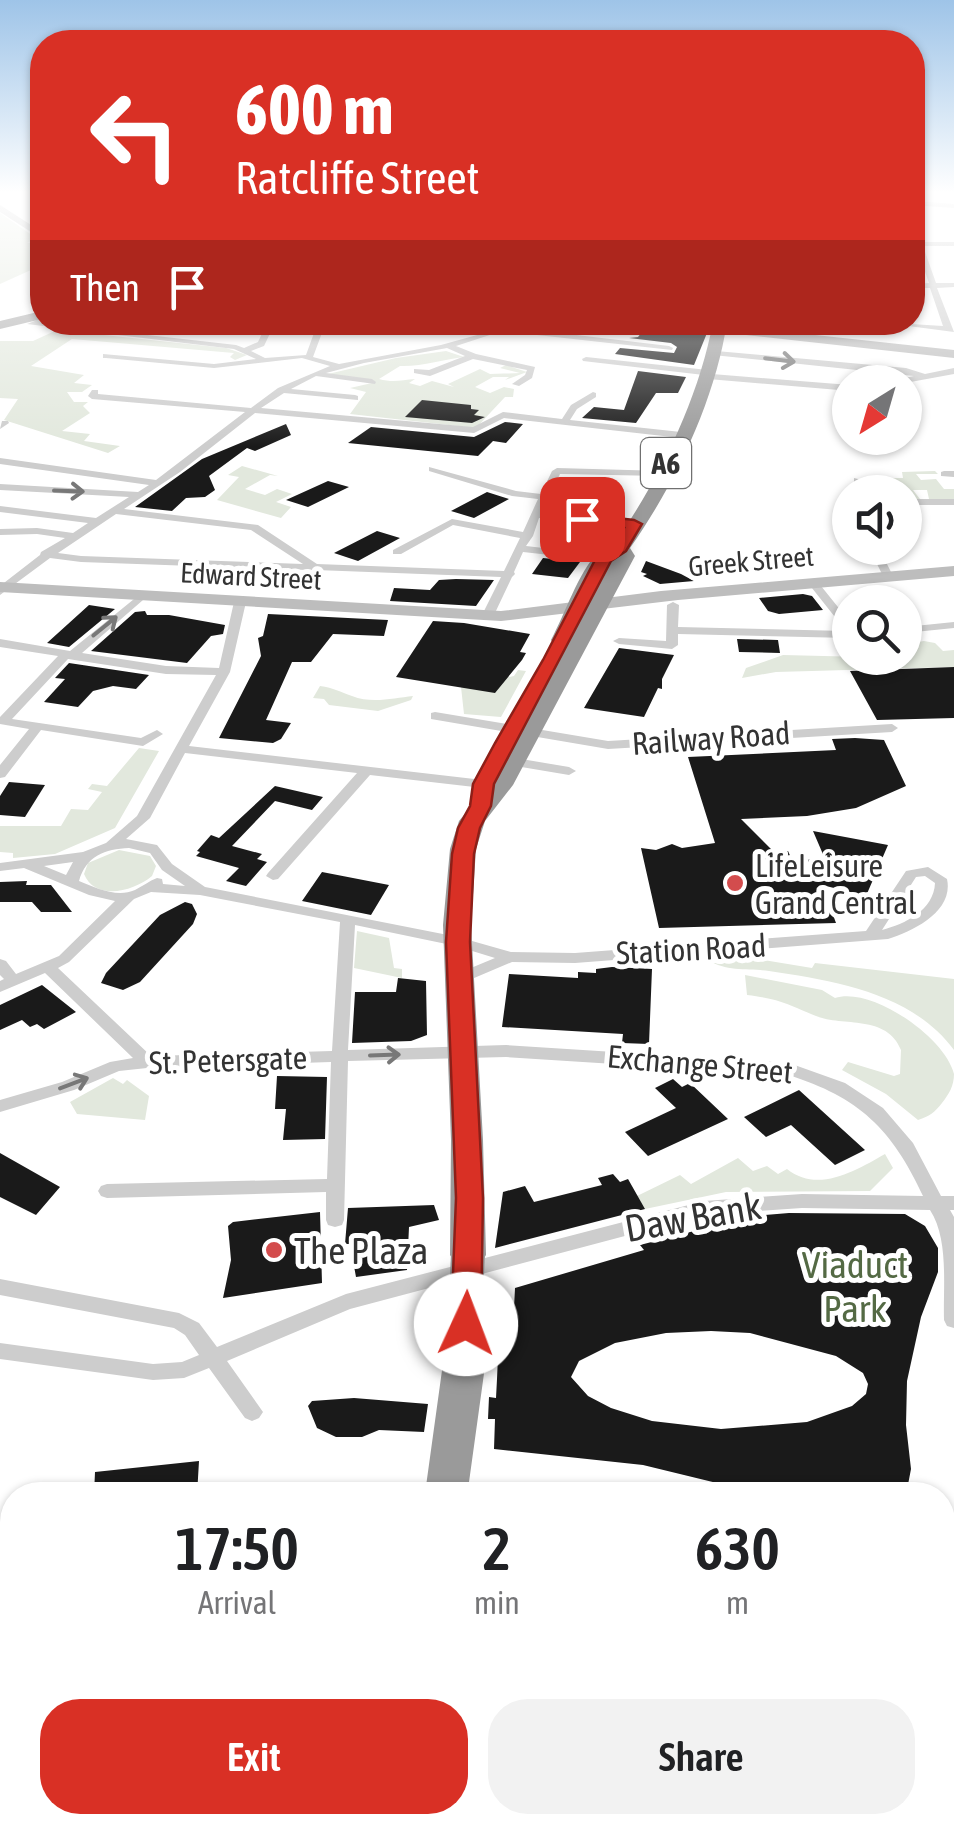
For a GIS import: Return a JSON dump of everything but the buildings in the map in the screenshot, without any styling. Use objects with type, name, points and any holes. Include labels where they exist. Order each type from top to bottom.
[{"type":"highway","name":"A6","points":[[448,1482],[460,1416],[468,1254],[458,942],[463,854],[469,828],[482,795],[594,600],[612,553],[634,524],[682,435],[716,353],[726,344],[725,335]]},
{"type":"highway","name":"A6","points":[[522,730],[566,634],[625,556],[612,553]]},
{"type":"main road","points":[[0,325],[30,319]]},
{"type":"main road","points":[[788,335],[954,354]]},
{"type":"main road","name":"Greek Street","points":[[594,600],[673,600],[954,570]]},
{"type":"main road","name":"Edward Street","points":[[2,589],[494,616],[594,600]]},
{"type":"main road","name":"Greek Street","points":[[594,600],[645,596],[673,600]]},
{"type":"main road","points":[[494,616],[551,624],[566,634]]},
{"type":"street","points":[[925,327],[951,330],[931,277]]},
{"type":"street","points":[[925,286],[954,284]]},
{"type":"street","points":[[122,335],[246,350],[261,358]]},
{"type":"street","points":[[246,350],[260,345],[265,335]]},
{"type":"street","points":[[309,357],[317,335]]},
{"type":"street","points":[[2,589],[72,536],[171,474],[281,390],[338,366],[449,346],[482,335]]},
{"type":"street","points":[[562,335],[669,348]]},
{"type":"street","points":[[604,340],[586,359],[832,387]]},
{"type":"street","points":[[449,346],[473,356],[532,369],[530,376],[516,384]]},
{"type":"street","points":[[716,353],[906,371],[926,377]]},
{"type":"street","points":[[106,356],[208,366],[261,358],[309,357],[338,366]]},
{"type":"street","points":[[415,373],[430,373],[473,356]]},
{"type":"street","points":[[922,378],[954,371]]},
{"type":"street","points":[[315,374],[372,382]]},
{"type":"street","points":[[281,390],[354,398]]},
{"type":"street","points":[[95,392],[91,395],[480,430],[494,417],[503,415],[682,435]]},
{"type":"street","points":[[564,422],[574,408],[592,395]]},
{"type":"street","points":[[0,461],[157,483]]},
{"type":"street","points":[[432,469],[515,494],[545,497]]},
{"type":"street","points":[[494,616],[557,471],[662,473]]},
{"type":"street","points":[[0,487],[138,495]]},
{"type":"street","points":[[922,502],[954,502]]},
{"type":"street","points":[[0,509],[96,521]]},
{"type":"street","points":[[114,511],[246,526],[268,533],[312,565],[312,569]]},
{"type":"street","points":[[538,514],[634,524]]},
{"type":"street","points":[[396,552],[426,533],[454,522],[528,536]]},
{"type":"street","points":[[0,532],[37,531],[72,536]]},
{"type":"street","points":[[242,566],[281,546]]},
{"type":"street","points":[[522,549],[612,553]]},
{"type":"street","points":[[46,554],[242,566],[510,574]]},
{"type":"street","points":[[882,565],[888,576]]},
{"type":"street","points":[[814,583],[832,607]]},
{"type":"street","points":[[140,598],[68,656],[3,720],[143,742],[157,734]]},
{"type":"street","points":[[618,641],[670,646],[673,600]]},
{"type":"street","points":[[0,867],[87,856],[111,845],[144,818],[224,672],[240,602]]},
{"type":"street","points":[[922,628],[954,624]]},
{"type":"street","points":[[674,630],[832,632]]},
{"type":"street","points":[[0,644],[173,671],[224,672]]},
{"type":"street","points":[[0,700],[18,702]]},
{"type":"street","name":"Railway Road","points":[[435,716],[608,745],[892,728]]},
{"type":"street","points":[[0,774],[37,727]]},
{"type":"street","points":[[182,748],[367,770],[482,795]]},
{"type":"street","points":[[0,751],[16,752]]},
{"type":"street","points":[[505,760],[569,771]]},
{"type":"street","points":[[273,876],[367,770]]},
{"type":"street","points":[[144,818],[152,848],[166,866],[200,891]]},
{"type":"street","points":[[111,845],[152,848]]},
{"type":"street","points":[[72,880],[75,867],[87,856]]},
{"type":"street","points":[[30,866],[72,880],[91,893],[128,897]]},
{"type":"street","points":[[0,964],[7,985],[48,968],[80,947],[128,897],[150,888],[166,866]]},
{"type":"street","points":[[872,934],[890,912],[910,874],[928,872],[939,879],[944,890],[936,904],[914,922],[890,912]]},
{"type":"street","name":"Station Road","points":[[150,888],[200,891],[348,919],[510,957],[574,958],[888,934],[914,922]]},
{"type":"street","points":[[91,893],[101,922]]},
{"type":"street","points":[[335,1220],[339,1056],[348,919]]},
{"type":"street","name":"Station Road","points":[[460,980],[510,957]]},
{"type":"street","points":[[48,968],[148,1062]]},
{"type":"street","name":"St. Petersgate","points":[[0,1106],[68,1086],[116,1066],[148,1062],[463,1052]]},
{"type":"street","name":"Exchange Street","points":[[463,1052],[754,1064],[811,1075],[848,1091],[884,1117],[910,1148],[945,1203],[954,1320]]},
{"type":"street","points":[[107,1191],[336,1185]]},
{"type":"street","name":"Daw Bank","points":[[0,1350],[153,1372],[184,1370],[346,1302],[726,1204],[945,1203]]},
{"type":"street","points":[[0,1287],[172,1318],[192,1330],[252,1412]]},
{"type":"shaded area","points":[[46,335],[104,335],[226,348],[247,355],[235,360],[230,357],[234,353],[72,339],[31,366],[84,375],[74,383],[92,385],[82,392],[67,392],[74,402],[88,402],[83,406],[90,413],[62,431],[90,434],[84,441],[120,446],[108,453],[4,420],[18,399],[0,398],[0,341],[33,341]]},
{"type":"shaded area","points":[[446,351],[464,357],[400,366],[379,379],[415,379],[409,383],[420,386],[432,381],[454,387],[448,384],[480,369],[490,374],[520,373],[500,368],[506,365],[527,372],[505,380],[509,377],[493,377],[475,387],[490,393],[504,387],[514,389],[513,397],[505,397],[476,428],[350,414],[366,392],[350,388],[372,383],[328,374],[396,358]]},
{"type":"shaded area","points":[[242,466],[278,476],[270,475],[245,489],[265,495],[277,489],[292,494],[276,502],[291,507],[281,518],[217,500],[239,477],[228,475]]},
{"type":"shaded area","points":[[935,471],[938,474],[902,475],[902,472]]},
{"type":"shaded area","points":[[936,479],[944,489],[954,489],[954,500],[929,499],[927,490],[922,490],[922,480]]},
{"type":"shaded area","points":[[922,641],[935,643],[943,651],[954,650],[954,667],[922,668]]},
{"type":"shaded area","points":[[783,655],[832,656],[832,670],[776,672],[742,678],[746,668]]},
{"type":"shaded area","points":[[518,670],[526,671],[501,717],[464,714],[461,687],[514,676]]},
{"type":"shaded area","points":[[320,686],[367,700],[413,696],[378,711],[329,705],[324,699],[313,698]]},
{"type":"shaded area","points":[[139,748],[159,751],[115,828],[55,854],[13,858],[13,853],[0,852],[0,826],[61,826],[71,809],[88,810],[102,792],[88,789],[92,784],[107,786]]},
{"type":"shaded area","points":[[119,850],[150,856],[156,866],[152,876],[125,890],[97,888],[84,874],[88,863]]},
{"type":"shaded area","points":[[357,931],[389,938],[394,968],[402,969],[402,978],[354,968]]},
{"type":"shaded area","points":[[740,956],[812,968],[815,963],[954,979],[954,1050],[917,1015],[870,993],[794,975],[730,968],[708,960]]},
{"type":"shaded area","points":[[745,975],[886,1007],[922,1031],[948,1060],[954,1074],[949,1093],[934,1112],[918,1120],[886,1094],[842,1070],[848,1062],[894,1076],[900,1074],[901,1050],[886,1031],[827,1019],[776,1000],[747,995]]},
{"type":"shaded area","points":[[113,1078],[123,1084],[127,1080],[149,1096],[145,1120],[77,1114],[70,1102]]},
{"type":"shaded area","points":[[885,1154],[893,1168],[870,1191],[726,1192],[645,1209],[637,1196],[680,1175],[691,1184],[738,1158],[753,1171],[767,1166],[778,1174],[787,1169],[799,1176],[824,1179],[850,1172]]},
{"type":"place","name":"LifeLeisure Grand Central","points":[[735,883]]},
{"type":"place","name":"The Plaza","points":[[274,1250]]},
{"type":"route","points":[[466,1324],[470,1198],[458,942],[460,871],[484,784],[504,743],[604,558],[620,548],[634,524],[582,519]]},
{"type":"park label","name":"Viaduct Park","points":[[855,1286]]}]
